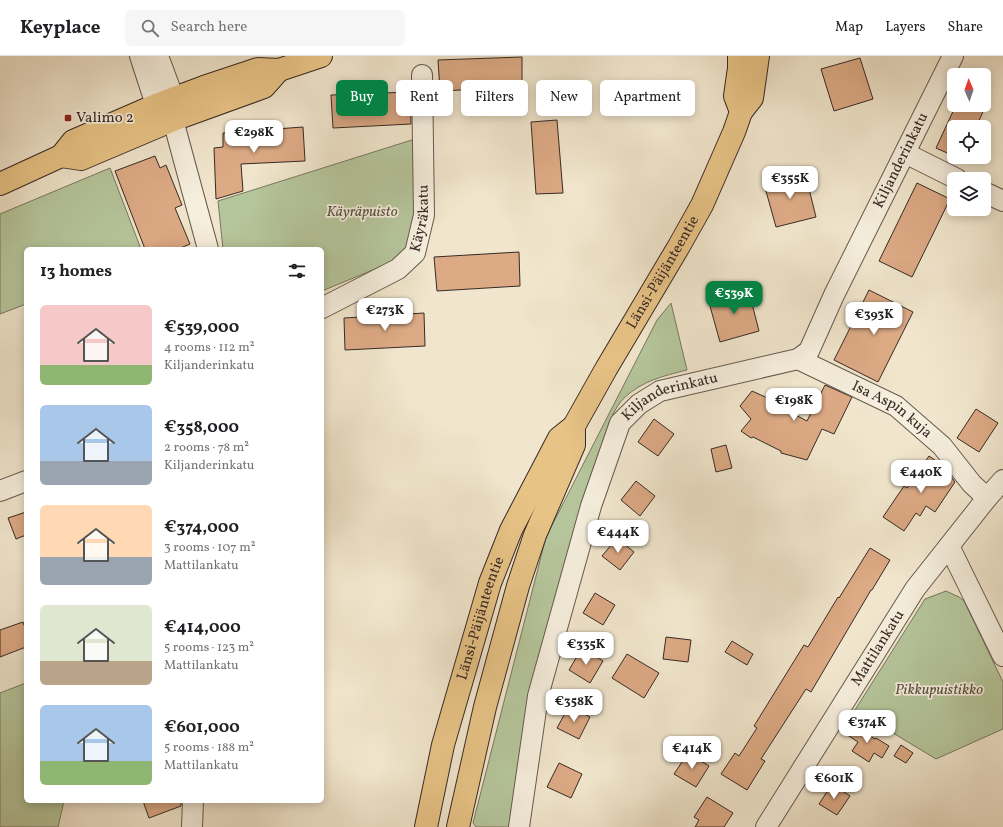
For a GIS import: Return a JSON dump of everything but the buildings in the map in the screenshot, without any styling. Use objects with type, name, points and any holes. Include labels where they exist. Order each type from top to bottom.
[{"type":"main road","points":[[0,184],[61,156],[81,159],[168,108],[264,87],[279,70],[321,56]]},
{"type":"main road","points":[[739,56],[735,96],[741,112]]},
{"type":"main road","name":"Länsi-Päijänteentie","points":[[426,827],[444,745],[490,583],[511,530],[559,438],[574,426],[606,369],[680,246],[702,205],[734,132],[741,112],[752,98],[758,56]]},
{"type":"main road","name":"Länsi-Päijänteentie","points":[[458,827],[485,707],[518,586],[535,535],[574,445],[574,426]]},
{"type":"street","points":[[140,56],[157,77],[168,108],[207,247]]},
{"type":"street","points":[[157,77],[158,56]]},
{"type":"street","name":"Kiljanderinkatu","points":[[519,827],[538,696],[591,506],[620,422],[640,404],[660,392],[798,359],[809,352],[834,295],[953,56]]},
{"type":"street","name":"Käyräkatu","points":[[324,307],[398,269],[415,253],[424,215],[422,75]]},
{"type":"street","points":[[905,153],[947,174]]},
{"type":"street","points":[[991,196],[1003,202]]},
{"type":"street","name":"Isa Aspin kuja","points":[[798,359],[896,406],[942,446],[972,484],[987,498]]},
{"type":"street","name":"Mattilankatu","points":[[766,827],[916,589],[987,498],[1003,480]]},
{"type":"street","points":[[0,491],[24,482]]},
{"type":"street","points":[[949,546],[1003,656]]},
{"type":"street","points":[[192,827],[193,803]]},
{"type":"green space","name":"Käyräpuisto","points":[[415,139],[415,213],[411,247],[392,262],[324,290],[324,247],[223,247],[218,201]]},
{"type":"green space","points":[[110,168],[140,247],[24,247],[24,305],[0,314],[0,214]]},
{"type":"green space","points":[[671,303],[687,370],[661,377],[638,387],[624,398],[613,414],[511,827],[476,827],[473,823],[546,537],[657,320]]},
{"type":"green space","name":"Pikkupuistikko","points":[[946,591],[964,601],[1003,682],[1003,729],[936,759],[855,710],[925,599]]},
{"type":"green space","points":[[24,684],[24,803],[64,803],[58,827],[0,827],[0,693]]},
{"type":"place","name":"Valimo 2","points":[[68,118]]}]
